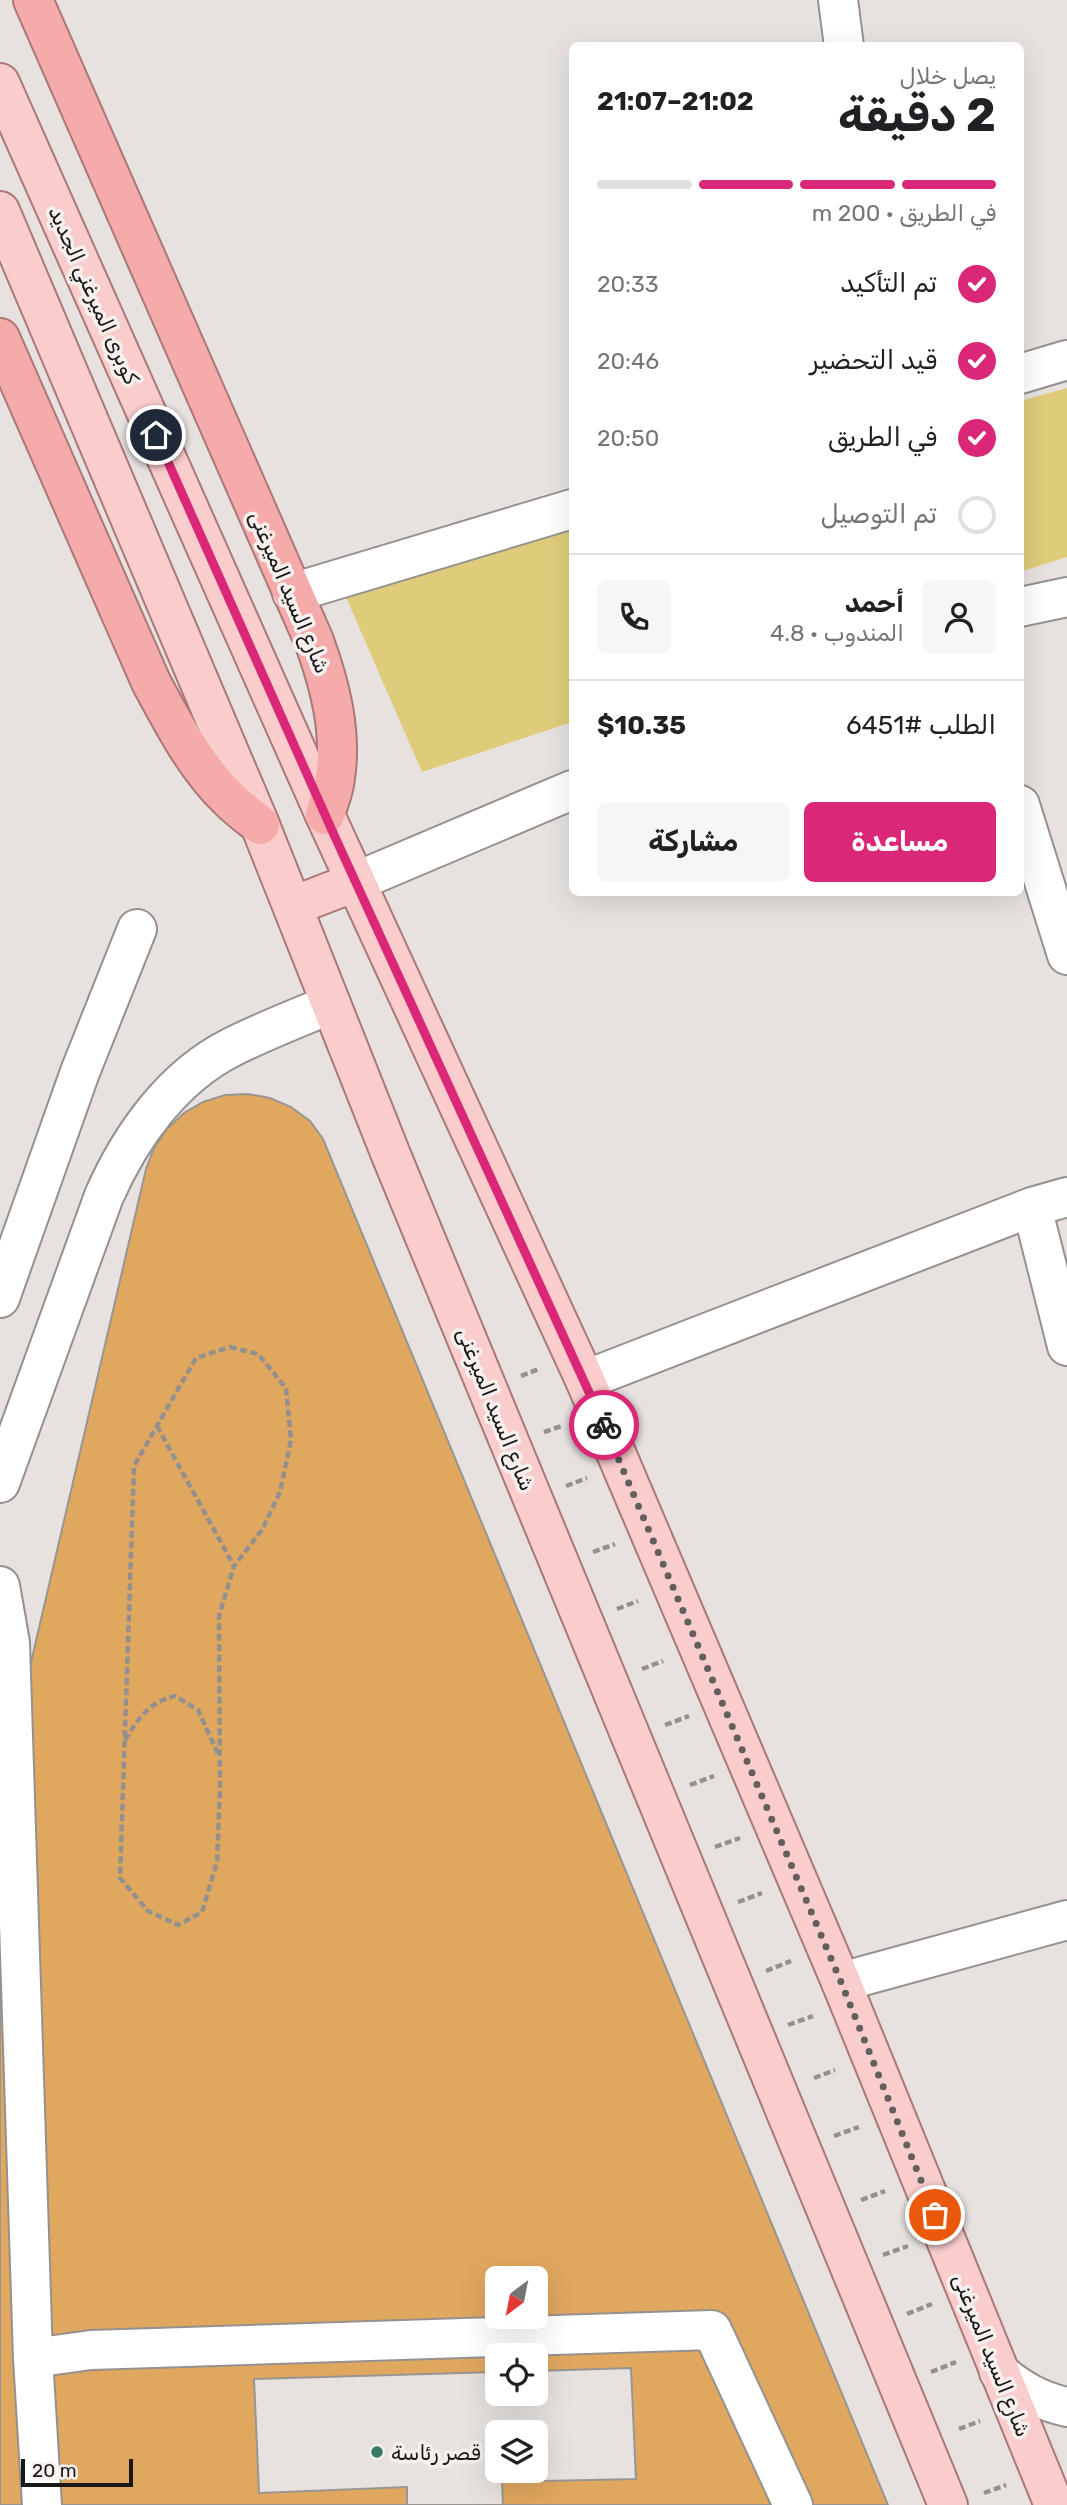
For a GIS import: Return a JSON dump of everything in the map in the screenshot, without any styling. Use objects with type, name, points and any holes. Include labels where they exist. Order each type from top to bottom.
[{"type":"highway","name":"شارع السيد الميرغنى","points":[[33,0],[327,676],[337,747],[335,780],[325,815]]},
{"type":"highway","name":"شارع السيد الميرغنى","points":[[0,338],[163,704],[203,769],[229,799],[260,825]]},
{"type":"main road","name":"كوبرى الميرغني الجديد","points":[[0,83],[325,815]]},
{"type":"main road","points":[[0,211],[260,825]]},
{"type":"main road","name":"شارع السيد الميرغنى","points":[[325,815],[586,1382],[827,1948],[1050,2494]]},
{"type":"main road","name":"شارع السيد الميرغنى","points":[[260,825],[487,1388],[922,2443],[963,2500]]},
{"type":"main road","points":[[293,906],[355,882]]},
{"type":"street","points":[[838,0],[843,42]]},
{"type":"street","points":[[1024,373],[1067,360]]},
{"type":"street","points":[[292,593],[569,510]]},
{"type":"street","points":[[1024,606],[1067,597]]},
{"type":"street","points":[[355,882],[569,791]]},
{"type":"street","points":[[1024,819],[1067,955]]},
{"type":"street","points":[[0,1298],[80,1072],[136,929]]},
{"type":"street","points":[[0,1483],[104,1196],[139,1130],[180,1085],[230,1048],[331,1004]]},
{"type":"street","points":[[586,1382],[1049,1202],[1067,1346]]},
{"type":"street","points":[[2,1599],[10,1643],[33,2358],[43,2505]]},
{"type":"street","points":[[845,1992],[1067,1920]]},
{"type":"street","points":[[33,2358],[91,2350],[712,2330],[793,2505]]},
{"type":"street","points":[[994,2361],[1030,2395],[1067,2407]]},
{"type":"street","points":[[1050,2494],[1067,2500]]},
{"type":"path","points":[[230,1347],[258,1354],[286,1388],[291,1440],[280,1492],[262,1530],[234,1566],[219,1616],[220,1758],[217,1863],[202,1912],[178,1925],[148,1911],[120,1878],[134,1466],[196,1358],[230,1347]]},
{"type":"path","points":[[487,1388],[586,1382]]},
{"type":"path","points":[[511,1445],[586,1382]]},
{"type":"path","points":[[157,1426],[234,1566]]},
{"type":"path","points":[[533,1499],[621,1465]]},
{"type":"path","points":[[560,1565],[649,1531]]},
{"type":"path","points":[[583,1622],[674,1588]]},
{"type":"path","points":[[608,1682],[699,1647]]},
{"type":"path","points":[[125,1740],[142,1713],[162,1699],[175,1696],[198,1710],[220,1758]]},
{"type":"path","points":[[631,1738],[723,1703]]},
{"type":"path","points":[[656,1798],[748,1763]]},
{"type":"path","points":[[682,1860],[775,1824]]},
{"type":"path","points":[[704,1915],[797,1879]]},
{"type":"path","points":[[733,1983],[827,1948]]},
{"type":"path","points":[[755,2038],[845,1992]]},
{"type":"path","points":[[777,2092],[871,2056]]},
{"type":"path","points":[[801,2149],[894,2113]]},
{"type":"path","points":[[827,2213],[920,2178]]},
{"type":"path","points":[[850,2268],[943,2233]]},
{"type":"path","points":[[874,2327],[966,2291]]},
{"type":"path","points":[[898,2384],[994,2361]]},
{"type":"path","points":[[922,2443],[1014,2408]]},
{"type":"path","points":[[963,2500],[1050,2494]]},
{"type":"shaded area","points":[[1067,388],[1067,557],[1024,571],[1024,400]]},
{"type":"shaded area","points":[[569,531],[569,723],[422,772],[345,595]]},
{"type":"building","points":[[248,1094],[270,1098],[291,1107],[310,1121],[323,1139],[888,2505],[0,2505],[0,1722],[25,1688],[146,1169],[154,1148],[167,1129],[184,1113],[203,1102],[225,1095]]},
{"type":"building","name":"قصر رئاسة","points":[[631,2368],[636,2479],[548,2481],[548,2420],[485,2420],[485,2483],[502,2483],[503,2505],[407,2505],[407,2487],[259,2493],[254,2379],[485,2372],[485,2406],[548,2406],[548,2371]]},
{"type":"way so far","points":[[604,1425],[841,1982],[935,2215]]},
{"type":"place","name":"قصر رئاسة","points":[[377,2452]]},
{"type":"route","points":[[156,435],[355,882],[604,1425]]}]
